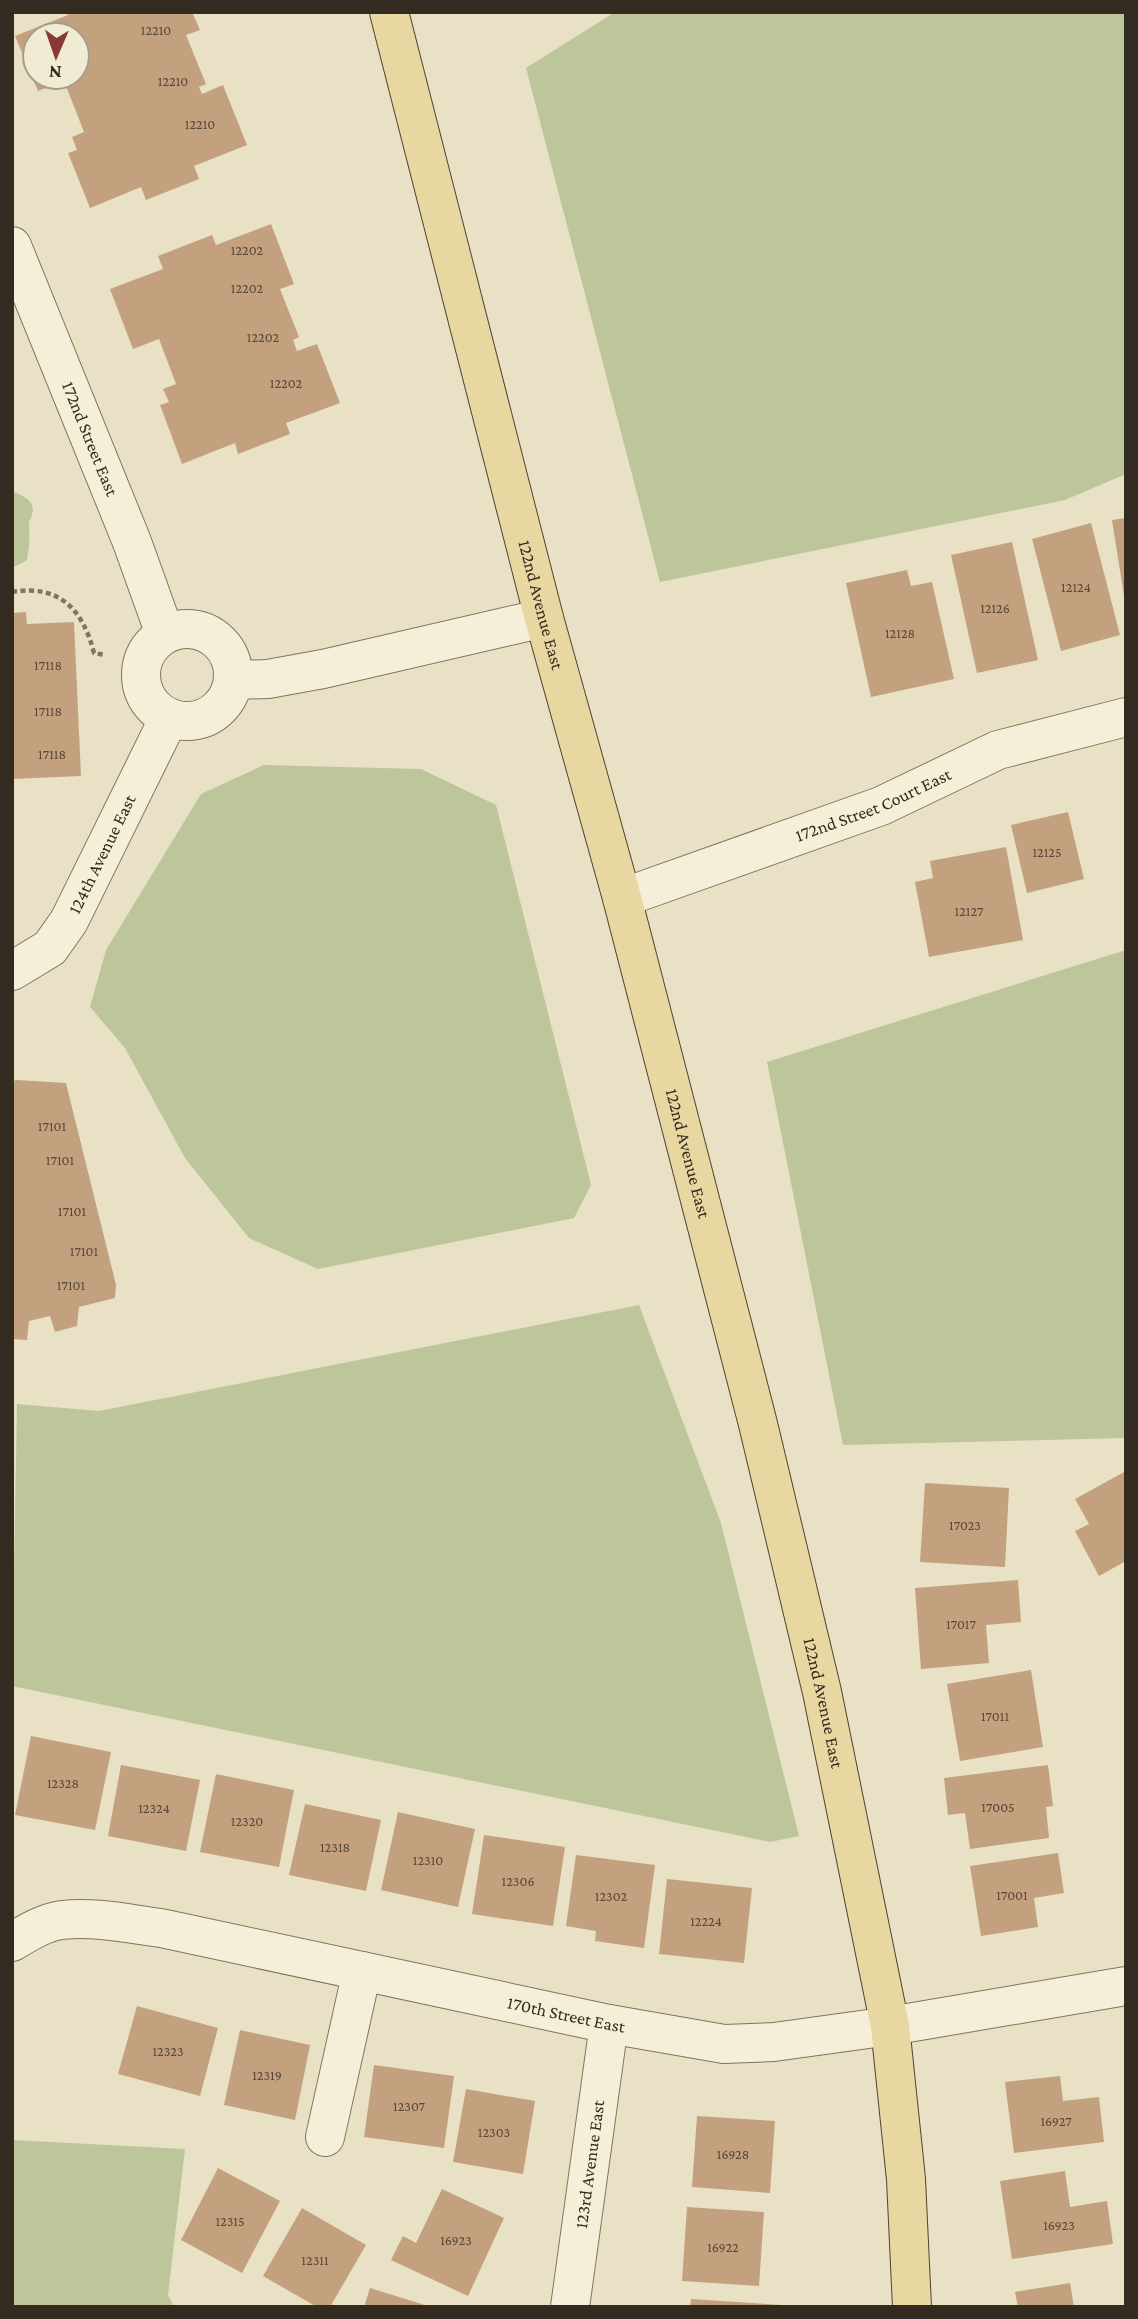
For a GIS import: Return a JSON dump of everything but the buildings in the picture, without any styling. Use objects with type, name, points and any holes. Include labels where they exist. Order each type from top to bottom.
[{"type":"main road","name":"122nd Avenue East","points":[[388,12],[544,618],[622,898],[751,1397],[819,1679],[890,2026],[906,2179],[912,2307]]},
{"type":"street","name":"172nd Street East","points":[[12,246],[132,541],[165,634]]},
{"type":"street","points":[[233,680],[268,679],[323,669],[544,618]]},
{"type":"street","points":[[179,629],[194,629],[209,634],[222,644],[230,657],[233,680],[226,702],[214,713],[200,720],[185,722],[169,719],[156,710],[147,699],[141,677],[145,655],[153,643],[165,634],[179,629]]},
{"type":"street","name":"172nd Street Court East","points":[[622,898],[881,806],[998,750],[1126,717]]},
{"type":"street","name":"124th Avenue East","points":[[12,971],[50,948],[69,921],[169,719]]},
{"type":"street","name":"170th Street East","points":[[12,1942],[60,1920],[101,1921],[161,1928],[609,2024],[724,2044],[774,2042],[890,2026],[1126,1986]]},
{"type":"street","points":[[325,2137],[362,1971]]},
{"type":"street","name":"123rd Avenue East","points":[[570,2307],[609,2024]]},
{"type":"path","points":[[12,592],[28,589],[62,599],[79,616],[87,630],[94,653],[105,655]]},
{"type":"green space","points":[[615,12],[1126,12],[1126,474],[1065,500],[660,582],[526,68]]},
{"type":"green space","points":[[13,492],[28,500],[33,510],[29,522],[27,560],[12,568]]},
{"type":"green space","points":[[264,765],[421,769],[496,805],[591,1185],[574,1218],[318,1269],[249,1238],[185,1158],[125,1048],[90,1007],[106,950],[201,794]]},
{"type":"green space","points":[[1126,950],[1126,1438],[843,1445],[767,1062]]},
{"type":"green space","points":[[639,1305],[721,1523],[799,1836],[770,1842],[12,1686],[17,1404],[99,1411]]},
{"type":"green space","points":[[12,2140],[185,2149],[168,2295],[174,2307],[12,2307]]}]
